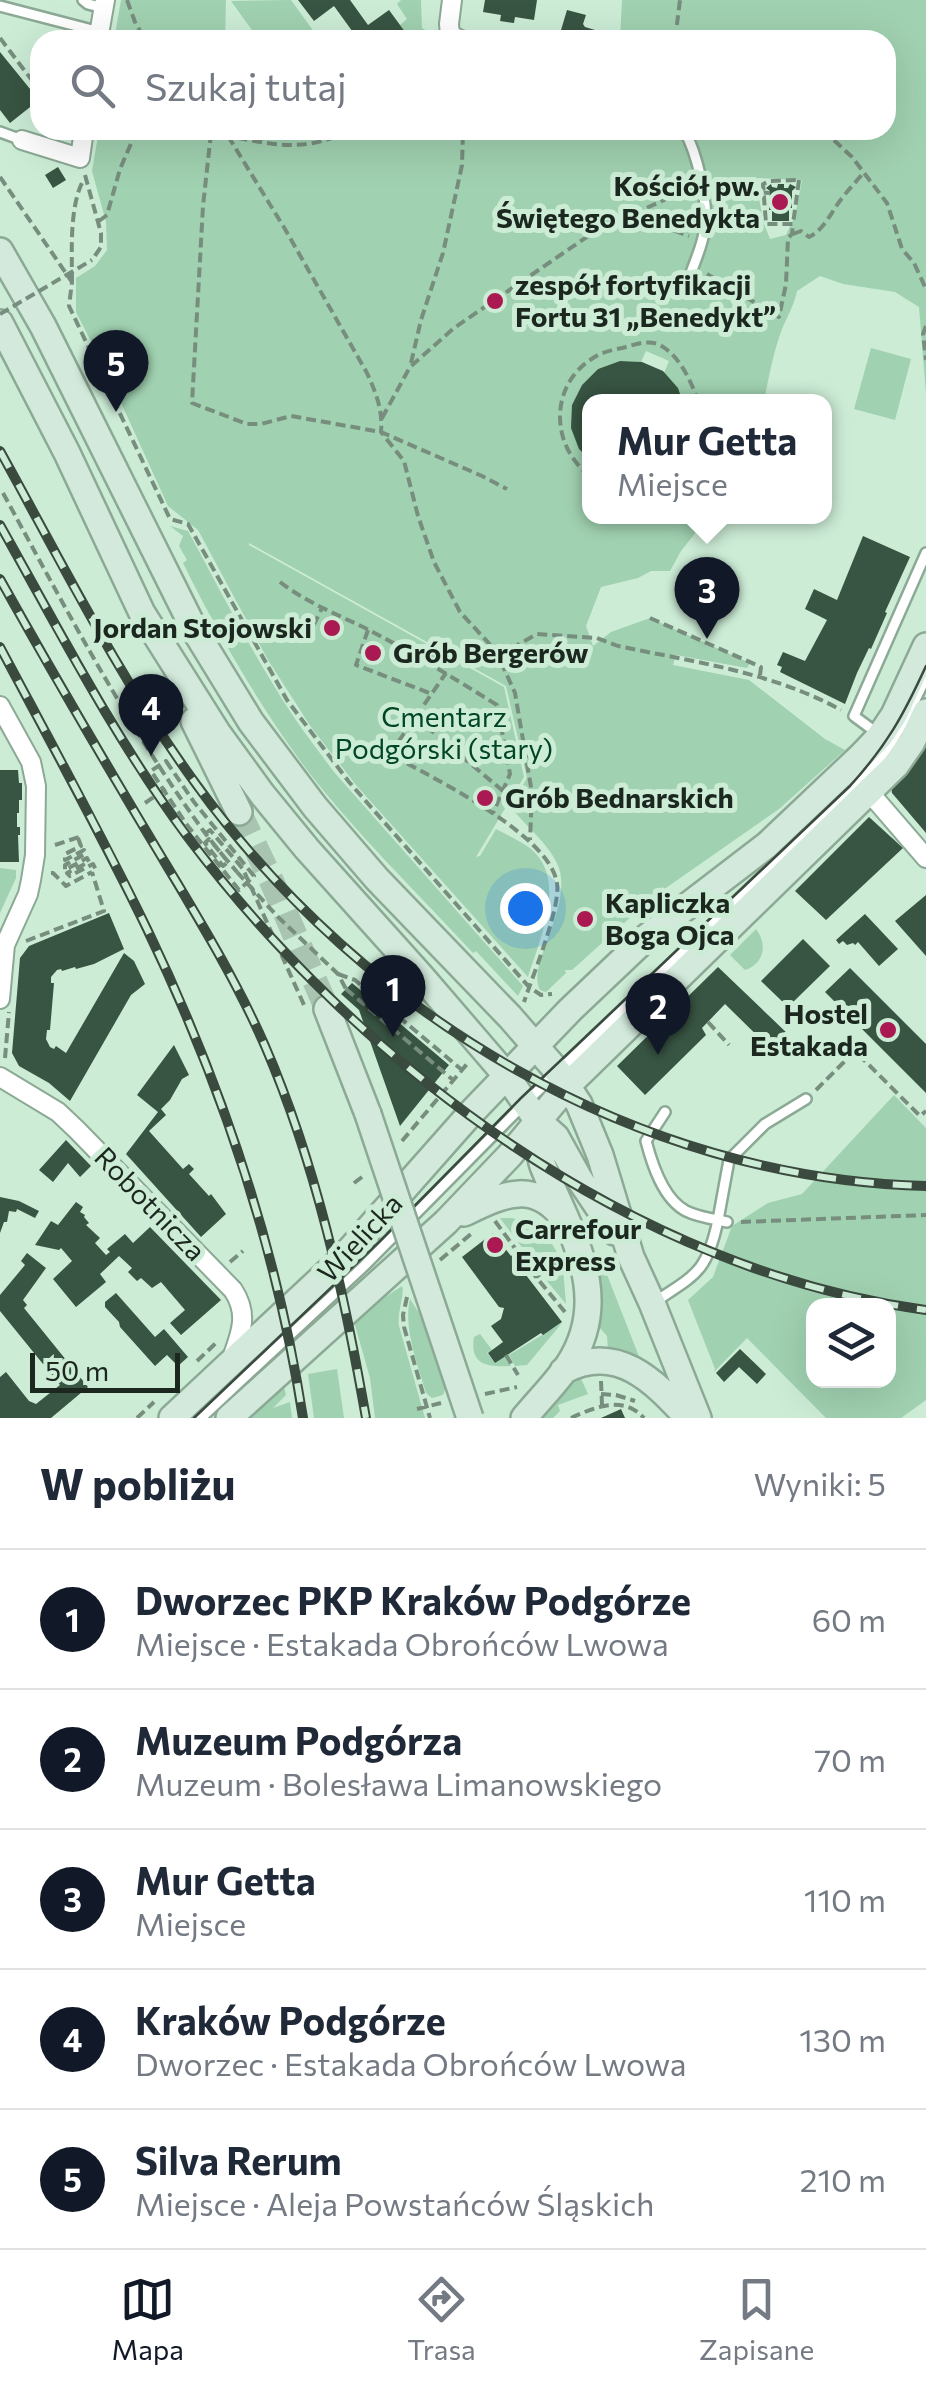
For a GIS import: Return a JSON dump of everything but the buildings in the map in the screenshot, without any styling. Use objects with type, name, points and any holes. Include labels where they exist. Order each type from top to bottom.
[{"type":"main road","points":[[0,251],[43,326],[194,629],[251,722],[377,880],[510,1017],[563,1078],[579,1104],[600,1155],[631,1256],[698,1418]]},
{"type":"main road","points":[[0,322],[239,812]]},
{"type":"main road","points":[[142,613],[262,794],[556,1137],[631,1256]]},
{"type":"main road","name":"Wielicka","points":[[172,1418],[224,1353],[342,1260],[534,1046],[647,936],[767,845],[880,736],[926,646]]},
{"type":"main road","name":"Wielicka","points":[[229,1418],[446,1222],[510,1154],[531,1111],[563,1078],[896,765],[926,712]]},
{"type":"main road","points":[[318,1012],[368,1114],[470,1418]]},
{"type":"main road","points":[[524,1418],[563,1371],[580,1340],[588,1296],[584,1263],[542,1162],[531,1111]]},
{"type":"main road","points":[[446,1222],[492,1199],[518,1193],[547,1202],[569,1226]]},
{"type":"main road","points":[[563,1371],[593,1361],[627,1366],[657,1386],[688,1418]]},
{"type":"street","points":[[449,30],[452,0]]},
{"type":"street","points":[[100,30],[104,4]]},
{"type":"street","points":[[22,140],[80,158],[83,140]]},
{"type":"street","points":[[0,706],[31,762],[36,786],[30,887],[5,945],[5,1006]]},
{"type":"street","points":[[869,792],[926,858]]},
{"type":"street","name":"Robotnicza","points":[[2,1070],[93,1144],[232,1290],[244,1318],[224,1353]]},
{"type":"lane","points":[[82,0],[104,4]]},
{"type":"lane","points":[[0,6],[79,30]]},
{"type":"lane","points":[[0,132],[22,140]]},
{"type":"lane","points":[[690,140],[706,213],[692,269]]},
{"type":"lane","points":[[880,736],[854,716],[926,553]]},
{"type":"lane","points":[[563,1078],[883,758],[906,722],[926,677]]},
{"type":"lane","points":[[652,1303],[700,1272],[722,1221],[729,1160],[765,1124],[806,1099]]},
{"type":"lane","points":[[201,1418],[531,1111]]},
{"type":"lane","points":[[664,1112],[646,1141],[665,1190],[682,1209],[722,1221]]},
{"type":"path","points":[[127,0],[139,30]]},
{"type":"path","points":[[677,30],[680,0]]},
{"type":"path","points":[[0,38],[30,78]]},
{"type":"path","points":[[98,221],[107,215],[133,140]]},
{"type":"path","points":[[210,140],[192,403],[246,424],[291,416],[381,432],[507,490]]},
{"type":"path","points":[[230,140],[367,373],[378,398],[381,432],[404,461],[434,562],[460,612],[498,656],[516,693],[532,793],[530,840]]},
{"type":"path","points":[[252,140],[287,146],[330,140]]},
{"type":"path","points":[[382,418],[410,367],[420,320],[443,253],[462,165],[463,140]]},
{"type":"path","points":[[834,140],[852,157],[886,203],[902,248],[926,289]]},
{"type":"path","points":[[692,269],[779,317],[786,284],[788,238],[802,231],[814,236],[864,172]]},
{"type":"path","points":[[0,177],[72,282]]},
{"type":"path","points":[[0,314],[92,260],[101,247],[102,233],[86,177],[78,190],[71,245],[72,282],[69,306],[170,520],[188,524],[287,700],[349,782],[529,987],[540,995],[554,992]]},
{"type":"path","points":[[792,234],[799,180],[770,180],[764,184],[766,224],[793,224]]},
{"type":"path","points":[[410,367],[454,328],[594,232],[701,182],[767,193]]},
{"type":"path","points":[[632,216],[702,240]]},
{"type":"path","points":[[926,326],[926,360]]},
{"type":"path","points":[[582,468],[565,446],[559,418],[566,388],[595,356],[640,342],[662,346],[678,361],[695,394]]},
{"type":"path","points":[[3,493],[132,727],[170,786],[205,834],[211,842],[228,862],[224,866],[205,843],[209,839],[246,883],[338,974],[346,989],[454,1080]]},
{"type":"path","points":[[280,582],[497,705],[510,774],[493,813]]},
{"type":"path","points":[[307,639],[322,608]]},
{"type":"path","points":[[650,618],[762,666],[760,676]]},
{"type":"path","points":[[368,630],[356,665],[432,694]]},
{"type":"path","points":[[498,656],[537,634],[597,638],[618,646],[760,676],[820,698],[854,716]]},
{"type":"path","points":[[390,754],[446,673]]},
{"type":"path","points":[[416,717],[503,792]]},
{"type":"path","points":[[427,727],[500,718]]},
{"type":"path","points":[[381,749],[493,813],[530,840],[553,870],[558,884],[550,923],[524,1004]]},
{"type":"path","points":[[166,761],[254,876],[239,890],[151,772],[158,766],[166,761]]},
{"type":"path","points":[[145,803],[170,786]]},
{"type":"path","points":[[205,834],[210,830],[243,869],[318,1012]]},
{"type":"path","points":[[53,872],[66,886],[96,870],[93,864],[70,876],[67,873],[89,862],[87,858],[65,870],[65,865],[85,854],[84,850],[65,860],[64,854],[82,846],[80,837],[55,845]]},
{"type":"path","points":[[24,942],[104,911],[92,872]]},
{"type":"path","points":[[338,974],[355,980],[462,1070]]},
{"type":"path","points":[[2,1070],[5,1006]]},
{"type":"path","points":[[708,1022],[729,1045]]},
{"type":"path","points":[[806,1099],[855,1051],[920,1116],[926,1111]]},
{"type":"path","points":[[398,1146],[472,1057]]},
{"type":"path","points":[[354,1183],[366,1174]]},
{"type":"path","points":[[722,1221],[926,1215]]},
{"type":"path","points":[[500,1227],[562,1309]]},
{"type":"path","points":[[226,1265],[243,1251]]},
{"type":"path","points":[[536,1278],[565,1257]]},
{"type":"path","points":[[190,1368],[224,1353]]},
{"type":"path","points":[[506,1355],[518,1375]]},
{"type":"path","points":[[601,1381],[602,1405]]},
{"type":"path","points":[[137,1418],[164,1393]]},
{"type":"path","points":[[601,1394],[632,1399],[648,1408]]},
{"type":"path","points":[[570,1418],[602,1405],[630,1407],[644,1418]]},
{"type":"path","points":[[417,1409],[426,1407],[430,1418]]},
{"type":"green space","points":[[121,0],[226,0],[225,30],[116,30]]},
{"type":"green space","points":[[291,0],[313,30],[252,30],[231,1]]},
{"type":"green space","points":[[401,0],[421,0],[422,28],[426,30],[404,30],[400,25],[407,19],[397,4]]},
{"type":"green space","name":"Cmentarz Podgórski (stary)","points":[[622,0],[926,0],[926,394],[919,307],[895,292],[843,284],[820,276],[797,291],[776,347],[766,394],[680,394],[664,373],[669,361],[646,351],[641,362],[620,361],[598,369],[582,385],[572,405],[582,452],[582,524],[702,524],[670,571],[651,571],[601,587],[586,626],[593,646],[611,632],[650,618],[750,663],[747,668],[676,655],[673,665],[749,680],[845,750],[779,809],[653,897],[572,970],[565,970],[546,992],[540,990],[539,966],[560,901],[561,884],[559,868],[550,851],[510,806],[527,778],[506,686],[249,543],[504,687],[524,777],[476,857],[496,829],[527,846],[542,862],[548,877],[547,911],[528,977],[356,785],[311,727],[268,660],[198,530],[168,506],[76,312],[76,278],[95,266],[107,250],[106,222],[92,171],[97,140],[896,140],[896,30],[620,30]],"holes":[[[758,178],[802,180],[795,216],[786,235],[770,239],[759,198],[750,198],[749,187],[758,186]]]},
{"type":"green space","points":[[871,348],[911,359],[895,420],[854,409]]},
{"type":"green space","points":[[170,526],[188,531],[264,670],[319,752],[523,986],[518,996],[386,861],[304,766],[224,642],[183,563],[187,560],[179,546],[183,536]]},
{"type":"green space","points":[[0,868],[16,870],[16,878],[0,913]]},
{"type":"green space","points":[[756,929],[762,953],[745,970],[730,955]]},
{"type":"green space","points":[[894,1095],[926,1128],[926,1400],[901,1418],[826,1418],[747,1338],[714,1372],[688,1300],[713,1277],[732,1226],[768,1203],[802,1194]]},
{"type":"green space","points":[[500,1218],[535,1226],[553,1245],[558,1254],[555,1260],[539,1270]]},
{"type":"green space","points":[[604,1267],[640,1359],[608,1350],[607,1336],[598,1326],[598,1269]]},
{"type":"green space","points":[[563,1269],[566,1304],[547,1281],[547,1276]]},
{"type":"green space","points":[[402,1286],[399,1326],[425,1418],[375,1418],[370,1378],[353,1318]]},
{"type":"green space","points":[[410,1299],[426,1324],[446,1387],[443,1395],[432,1398],[426,1393],[410,1335]]},
{"type":"green space","points":[[562,1323],[527,1365],[515,1366],[509,1355]]},
{"type":"green space","points":[[480,1334],[492,1350],[487,1353],[495,1363],[505,1356],[511,1366],[488,1365],[478,1359],[473,1347],[474,1337]]},
{"type":"green space","points":[[337,1369],[344,1418],[314,1418],[308,1374]]},
{"type":"green space","points":[[579,1374],[588,1394],[558,1405],[560,1411],[553,1418],[538,1418]]},
{"type":"green space","points":[[283,1383],[286,1395],[273,1408],[290,1402],[292,1418],[246,1418]]},
{"type":"tunnel","points":[[239,812],[327,1009]]},
{"type":"tram line","points":[[194,1418],[379,1242],[521,1098],[850,786],[893,729],[926,666]]},
{"type":"railway","points":[[0,451],[117,662],[168,744],[264,868],[340,944],[425,1011],[516,1069],[612,1117],[714,1153],[819,1176],[926,1186]]},
{"type":"railway","points":[[0,525],[112,723],[187,836],[256,921],[334,1002],[420,1077],[512,1145],[609,1204],[712,1252],[818,1288],[926,1310]]},
{"type":"railway","points":[[0,579],[212,942],[265,1046],[314,1182],[366,1418]]},
{"type":"railway","points":[[0,647],[130,893],[199,1047],[262,1230],[303,1418]]},
{"type":"place","name":"Kościół pw. Świętego Benedykta","points":[[780,202]]},
{"type":"place","name":"zespół fortyfikacji Fortu 31 „Benedykt”","points":[[495,301]]},
{"type":"place","name":"Silva Rerum","points":[[116,412]]},
{"type":"place","name":"Jordan Stojowski","points":[[332,628]]},
{"type":"place","name":"Mur Getta","points":[[707,639]]},
{"type":"place","name":"Grób Bergerów","points":[[373,653]]},
{"type":"place","name":"Kraków Podgórze","points":[[151,756]]},
{"type":"place","name":"Grób Bednarskich","points":[[485,798]]},
{"type":"place","name":"Kapliczka Boga Ojca","points":[[585,919]]},
{"type":"place","name":"Hostel Estakada","points":[[888,1030]]},
{"type":"place","name":"Dworzec PKP Kraków Podgórze","points":[[393,1037]]},
{"type":"place","name":"Muzeum Podgórza","points":[[658,1055]]},
{"type":"place","name":"Carrefour Express","points":[[495,1245]]}]
